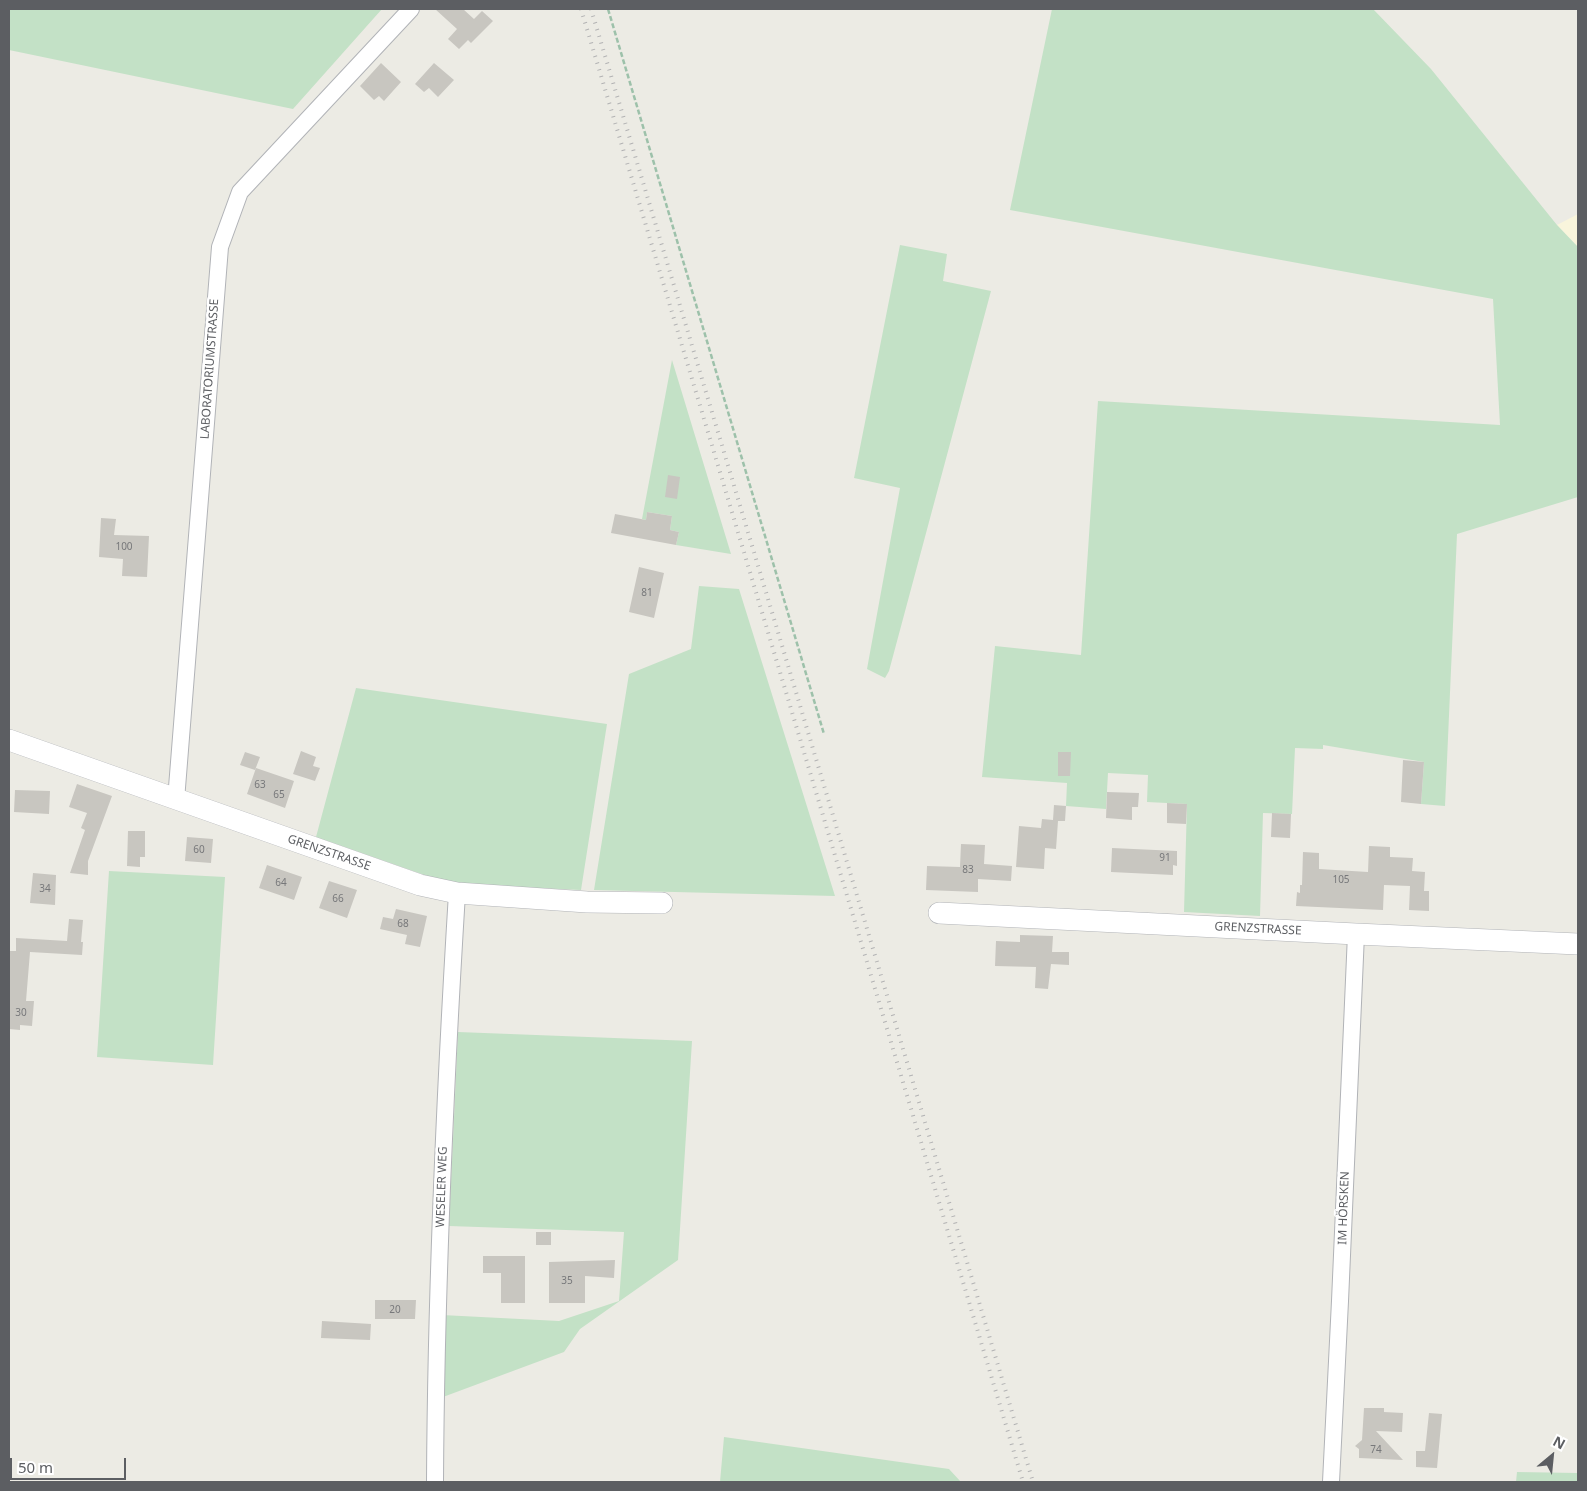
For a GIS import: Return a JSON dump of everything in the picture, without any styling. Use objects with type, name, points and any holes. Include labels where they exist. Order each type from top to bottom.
[{"type":"street","name":"LABORATORIUMSTRASSE","points":[[176,800],[220,247],[240,192],[410,9]]},
{"type":"street","name":"GRENZSTRASSE","points":[[9,740],[420,885],[457,893],[587,902],[662,903]]},
{"type":"street","name":"WESELER WEG","points":[[435,1482],[440,1224],[457,893]]},
{"type":"street","name":"GRENZSTRASSE","points":[[938,913],[1578,944]]},
{"type":"street","name":"IM HÖRSKEN","points":[[1330,1482],[1341,1292],[1356,934]]},
{"type":"path","points":[[608,9],[824,734]]},
{"type":"shaded area","points":[[1578,214],[1578,247],[1557,225]]},
{"type":"green space","points":[[9,9],[382,9],[293,109],[9,50]]},
{"type":"green space","points":[[1052,9],[1373,9],[1431,69],[1557,225],[1578,247],[1578,497],[1457,534],[1445,806],[1421,804],[1424,762],[1323,745],[1323,749],[1295,748],[1292,814],[1263,813],[1260,916],[1184,912],[1187,804],[1147,802],[1148,775],[1108,773],[1106,809],[1066,806],[1067,783],[982,777],[995,646],[1081,655],[1098,401],[1500,425],[1493,299],[1010,210]]},
{"type":"green space","points":[[900,245],[947,254],[943,281],[991,291],[889,671],[885,678],[867,669],[900,488],[854,478]]},
{"type":"green space","points":[[672,360],[731,554],[676,545],[679,532],[670,530],[672,516],[647,512],[646,520],[642,519]]},
{"type":"green space","points":[[699,586],[739,589],[835,896],[594,890],[629,674],[691,649]]},
{"type":"green space","points":[[356,688],[607,724],[581,890],[450,884],[316,837]]},
{"type":"green space","points":[[109,871],[225,877],[213,1065],[97,1057]]},
{"type":"green space","points":[[458,1032],[692,1041],[678,1260],[580,1329],[564,1352],[443,1397],[442,1315],[559,1321],[619,1301],[624,1232],[449,1226]]},
{"type":"green space","points":[[724,1437],[949,1469],[961,1482],[720,1482]]},
{"type":"green space","points":[[1517,1472],[1578,1473],[1578,1482],[1516,1482]]},
{"type":"building","points":[[435,9],[463,9],[474,19],[482,11],[493,21],[471,43],[468,40],[459,49],[448,39],[457,29]]},
{"type":"building","points":[[381,63],[401,82],[384,101],[379,96],[374,100],[360,86]]},
{"type":"building","points":[[434,63],[454,80],[438,97],[429,88],[424,92],[415,84]]},
{"type":"building","points":[[668,475],[680,477],[677,499],[665,497]]},
{"type":"building","points":[[647,512],[672,516],[670,530],[679,532],[676,545],[611,533],[615,514],[646,520]]},
{"type":"building","points":[[101,518],[116,519],[114,535],[149,536],[147,577],[122,576],[123,559],[99,557]]},
{"type":"building","points":[[639,567],[664,573],[654,618],[629,612]]},
{"type":"building","points":[[301,751],[316,757],[313,766],[320,768],[315,781],[293,774]]},
{"type":"building","points":[[245,752],[260,757],[255,770],[240,765]]},
{"type":"building","points":[[1058,752],[1071,752],[1070,776],[1058,776]]},
{"type":"building","points":[[1403,760],[1424,762],[1421,804],[1401,802]]},
{"type":"building","points":[[256,768],[294,781],[285,808],[247,794]]},
{"type":"building","points":[[77,784],[112,796],[88,861],[88,875],[70,873],[85,830],[81,828],[87,813],[69,807]]},
{"type":"building","points":[[15,790],[50,791],[49,814],[14,812]]},
{"type":"building","points":[[1107,792],[1139,793],[1138,807],[1132,807],[1132,820],[1106,818]]},
{"type":"building","points":[[1167,803],[1187,804],[1186,824],[1167,823]]},
{"type":"building","points":[[1054,805],[1066,806],[1065,821],[1058,821],[1056,849],[1045,848],[1044,869],[1016,867],[1019,826],[1041,828],[1042,819],[1053,820]]},
{"type":"building","points":[[1272,813],[1291,814],[1290,838],[1271,837]]},
{"type":"building","points":[[128,831],[145,831],[145,857],[140,857],[140,867],[127,866]]},
{"type":"building","points":[[187,837],[213,839],[211,863],[185,861]]},
{"type":"building","points":[[961,844],[985,845],[984,864],[1012,866],[1011,881],[978,879],[978,892],[926,890],[927,866],[960,867]]},
{"type":"building","points":[[1369,846],[1390,847],[1390,857],[1413,858],[1412,871],[1425,872],[1424,891],[1429,891],[1429,911],[1409,910],[1410,886],[1384,885],[1383,910],[1296,906],[1297,892],[1300,893],[1300,885],[1302,885],[1303,852],[1319,853],[1319,869],[1368,872]]},
{"type":"building","points":[[1112,848],[1177,851],[1177,866],[1173,865],[1173,875],[1111,872]]},
{"type":"building","points":[[267,865],[302,877],[294,900],[259,888]]},
{"type":"building","points":[[33,873],[56,875],[55,905],[30,903]]},
{"type":"building","points":[[329,881],[357,890],[347,918],[319,908]]},
{"type":"building","points":[[396,909],[427,916],[420,947],[405,944],[407,935],[380,929],[383,917],[393,919]]},
{"type":"building","points":[[69,919],[83,920],[82,955],[30,952],[26,1001],[34,1001],[32,1026],[20,1025],[20,1030],[9,1029],[9,951],[16,951],[16,938],[67,941]]},
{"type":"building","points":[[1020,935],[1053,936],[1052,952],[1069,952],[1069,965],[1051,964],[1048,989],[1035,988],[1036,967],[995,966],[996,941],[1020,942]]},
{"type":"building","points":[[536,1232],[551,1232],[551,1245],[536,1245]]},
{"type":"building","points":[[483,1256],[525,1256],[525,1303],[501,1303],[501,1273],[483,1273]]},
{"type":"building","points":[[615,1260],[614,1278],[585,1276],[585,1303],[549,1303],[549,1262]]},
{"type":"building","points":[[375,1300],[416,1300],[415,1319],[375,1319]]},
{"type":"building","points":[[322,1321],[371,1324],[370,1340],[321,1338]]},
{"type":"building","points":[[1364,1408],[1384,1408],[1384,1412],[1403,1413],[1402,1432],[1376,1431],[1403,1460],[1359,1458],[1359,1449],[1355,1446],[1362,1440]]},
{"type":"building","points":[[1429,1413],[1442,1414],[1437,1468],[1416,1467],[1416,1451],[1425,1451]]},
{"type":"railway","points":[[581,9],[1023,1482]]},
{"type":"railway","points":[[591,9],[1033,1482]]}]
